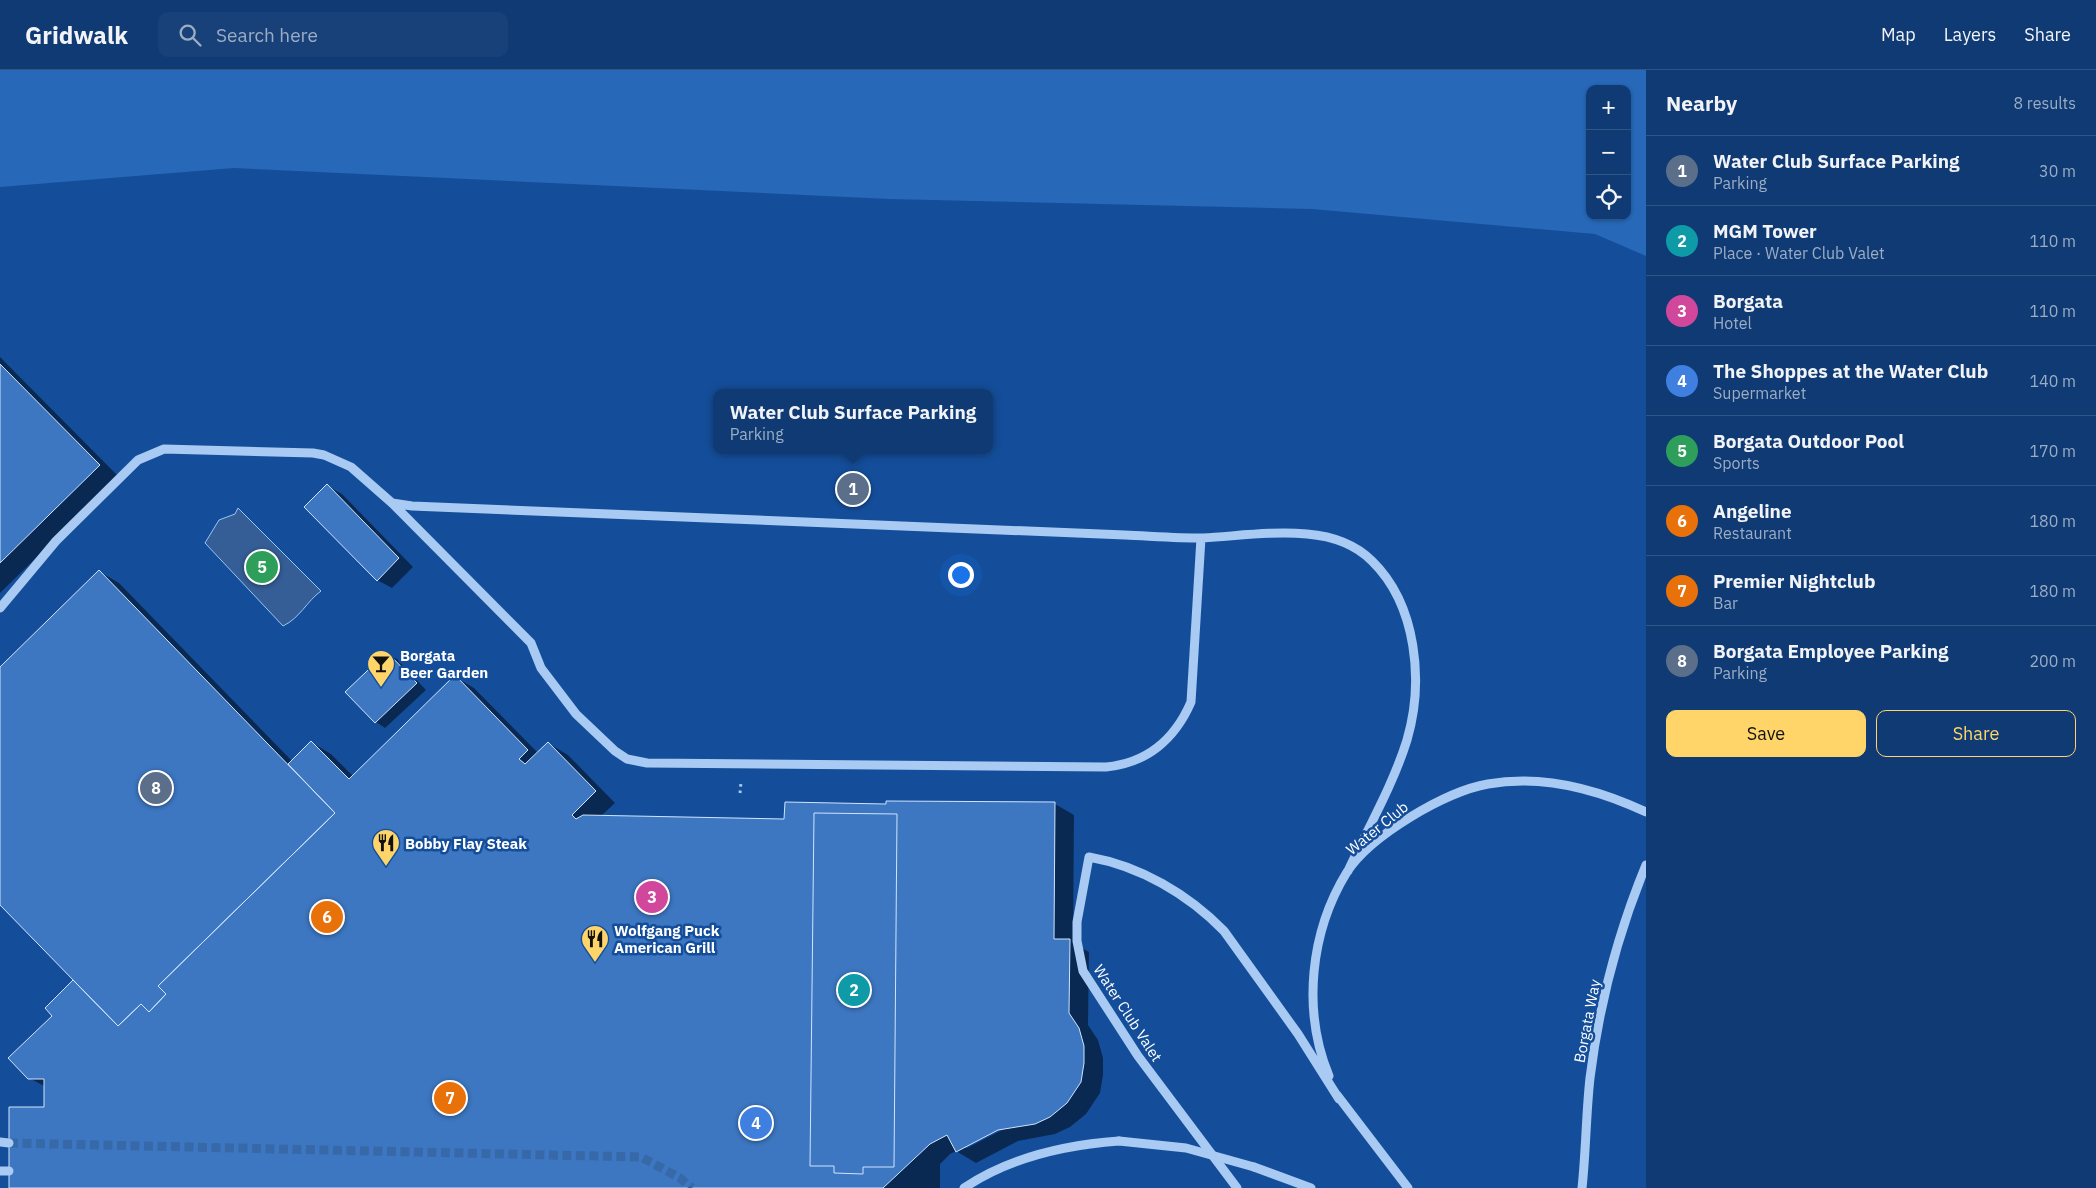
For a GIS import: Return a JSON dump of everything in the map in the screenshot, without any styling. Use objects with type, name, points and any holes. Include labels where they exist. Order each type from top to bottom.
[{"type":"street","points":[[0,608],[56,541],[138,460],[164,449],[271,450],[324,455],[351,467],[392,502],[531,643],[541,668],[576,714],[615,751],[628,759],[647,763],[1106,767],[1124,765],[1141,759],[1163,744],[1182,722],[1191,702],[1200,538]]},
{"type":"street","points":[[392,502],[422,507],[1200,538],[1295,533],[1332,538],[1352,546],[1371,560],[1385,576],[1397,596],[1412,641],[1415,690],[1407,738],[1348,871]]},
{"type":"street","name":"Water Club","points":[[1408,1188],[1339,1099],[1320,1051],[1313,1010],[1312,987],[1320,939],[1337,891],[1348,871],[1381,838],[1421,810],[1466,790],[1488,784],[1538,781],[1560,783],[1604,794],[1646,812]]},
{"type":"street","name":"Water Club Valet","points":[[1237,1188],[1138,1056],[1084,971],[1076,941],[1077,922],[1089,857],[1110,860],[1148,875],[1196,906],[1212,919],[1224,931],[1298,1034],[1339,1099]]},
{"type":"street","name":"Borgata Way","points":[[1582,1188],[1590,1080],[1602,1007],[1615,952],[1646,865]]},
{"type":"street","points":[[964,1188],[1000,1168],[1025,1158],[1073,1146],[1119,1141],[1186,1148],[1254,1167],[1311,1188]]},
{"type":"path","points":[[740,793],[742,776]]},
{"type":"shaded area","points":[[0,70],[1646,70],[1646,256],[1595,234],[1312,209],[889,199],[234,168],[0,187]]},
{"type":"shaded area","points":[[238,508],[321,591],[294,619],[283,626],[205,543],[219,520],[235,514]]},
{"type":"building","points":[[0,364],[100,465],[0,563]]},
{"type":"building","points":[[327,484],[399,558],[377,581],[304,507]]},
{"type":"building","points":[[99,570],[335,813],[158,986],[166,994],[149,1012],[141,1004],[118,1026],[0,905],[0,667]]},
{"type":"building","name":"Borgata Beer Garden","points":[[387,652],[417,683],[375,723],[345,692]]},
{"type":"building","points":[[455,675],[528,750],[519,759],[525,764],[548,742],[596,791],[572,815],[576,819],[583,815],[784,819],[785,802],[886,804],[886,801],[1055,802],[1054,939],[1070,939],[1069,1013],[1079,1028],[1084,1046],[1081,1082],[1067,1103],[1050,1117],[1035,1124],[998,1130],[956,1152],[947,1135],[930,1144],[883,1188],[9,1188],[9,1107],[44,1107],[44,1079],[28,1079],[8,1058],[52,1016],[45,1008],[73,980],[118,1026],[141,1004],[149,1012],[166,994],[158,986],[335,813],[288,764],[311,741],[349,779]]},
{"type":"building","points":[[814,813],[897,814],[894,1167],[863,1167],[863,1174],[834,1173],[834,1166],[810,1166]]},
{"type":"tunnel","points":[[9,1143],[641,1157],[680,1178],[692,1188]]},
{"type":"place","name":"Water Club Surface Parking","points":[[853,489]]},
{"type":"place","name":"Borgata Outdoor Pool","points":[[262,567]]},
{"type":"place","name":"Borgata Beer Garden","points":[[381,688]]},
{"type":"place","name":"Borgata Employee Parking","points":[[156,788]]},
{"type":"place","name":"Bobby Flay Steak","points":[[386,867]]},
{"type":"place","name":"Borgata","points":[[652,897]]},
{"type":"place","name":"Angeline","points":[[327,917]]},
{"type":"place","name":"Wolfgang Puck American Grill","points":[[595,963]]},
{"type":"place","name":"MGM Tower","points":[[854,990]]},
{"type":"place","name":"Premier Nightclub","points":[[450,1098]]},
{"type":"place","name":"The Shoppes at the Water Club","points":[[756,1123]]}]
